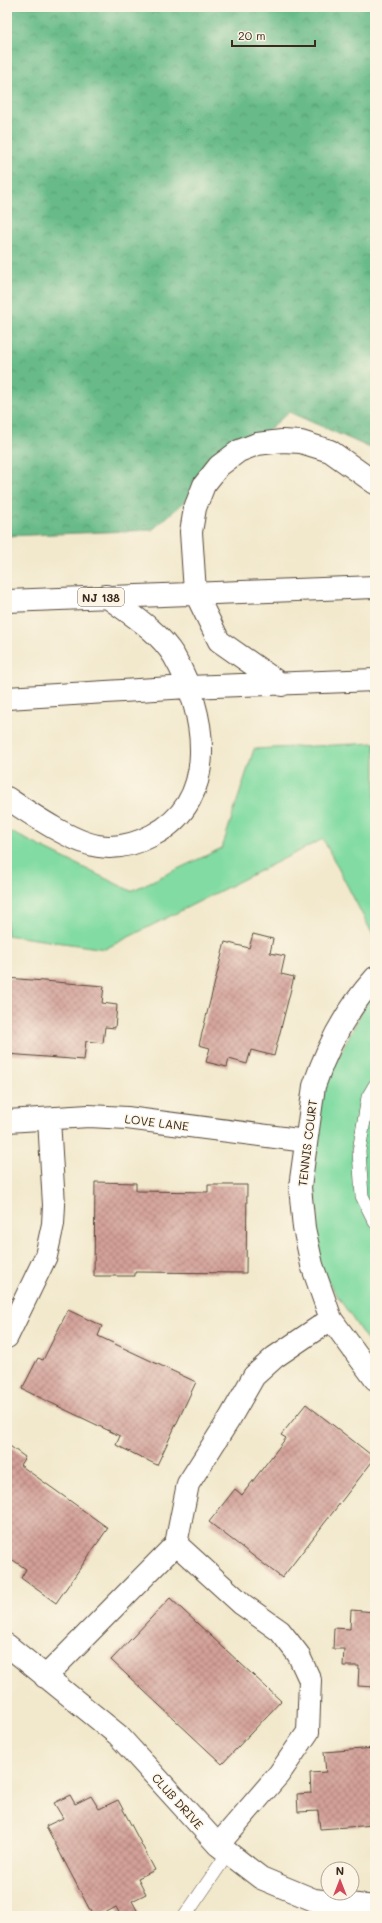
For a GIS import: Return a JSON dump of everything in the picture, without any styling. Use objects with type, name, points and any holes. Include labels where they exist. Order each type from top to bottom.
[{"type":"main road","points":[[282,685],[219,641],[195,592],[191,532],[195,508],[208,480],[220,466],[239,451],[257,444],[282,441],[301,442],[330,451],[375,483]]},
{"type":"main road","name":"NJ 138","points":[[7,601],[195,592],[375,586]]},
{"type":"main road","points":[[7,798],[75,839],[98,846],[116,846],[140,842],[161,831],[179,815],[194,791],[202,755],[202,737],[188,687],[173,655],[155,632],[106,596]]},
{"type":"main road","points":[[7,698],[188,687],[282,685],[375,680]]},
{"type":"main road","name":"TENNIS COURT","points":[[375,978],[350,1010],[336,1034],[318,1073],[314,1086],[300,1187],[304,1228],[312,1265],[331,1318],[375,1379]]},
{"type":"main road","name":"LOVE LANE","points":[[7,1121],[89,1116],[127,1118],[306,1141]]},
{"type":"main road","points":[[7,1338],[46,1256],[53,1224],[54,1205],[49,1119]]},
{"type":"main road","points":[[45,1677],[176,1544],[188,1484],[230,1418],[254,1376],[275,1357],[331,1318]]},
{"type":"main road","points":[[176,1544],[242,1604],[280,1631],[298,1654],[310,1680],[308,1732],[279,1774],[223,1849]]},
{"type":"main road","name":"CLUB DRIVE","points":[[7,1645],[118,1734],[223,1849],[261,1878],[314,1900],[375,1908]]},
{"type":"lane","points":[[375,1085],[368,1097],[360,1151],[362,1196],[375,1222]]},
{"type":"lane","points":[[185,1916],[223,1849]]},
{"type":"green space","points":[[7,7],[375,7],[375,450],[289,412],[152,530],[7,536]]},
{"type":"green space","points":[[375,743],[375,939],[323,839],[105,949],[7,935],[7,830],[131,891],[222,848],[254,749]]},
{"type":"green space","points":[[375,986],[375,1352],[312,1258],[296,1140]]},
{"type":"building","points":[[253,934],[273,939],[270,953],[285,956],[281,974],[294,977],[274,1056],[251,1050],[247,1064],[229,1059],[227,1067],[206,1062],[210,1048],[199,1045],[225,942],[249,948]]},
{"type":"building","points":[[7,978],[104,986],[102,1003],[117,1005],[115,1028],[105,1027],[103,1043],[86,1041],[84,1060],[7,1054]]},
{"type":"building","points":[[95,1182],[136,1183],[136,1191],[208,1192],[208,1185],[247,1185],[246,1273],[135,1272],[135,1276],[94,1276]]},
{"type":"building","points":[[68,1310],[102,1326],[98,1336],[196,1382],[157,1465],[116,1445],[120,1436],[22,1389],[38,1358],[43,1360]]},
{"type":"building","points":[[306,1404],[375,1458],[282,1578],[209,1522],[235,1489],[242,1495],[286,1438],[281,1435]]},
{"type":"building","points":[[7,1444],[25,1457],[20,1465],[108,1528],[56,1603],[21,1578],[26,1569],[7,1556]]},
{"type":"building","points":[[170,1598],[281,1701],[222,1764],[111,1660]]},
{"type":"building","points":[[351,1610],[375,1612],[375,1687],[358,1686],[359,1666],[343,1666],[344,1649],[333,1649],[334,1628],[350,1629]]},
{"type":"building","points":[[375,1748],[375,1825],[320,1829],[318,1811],[298,1812],[297,1794],[311,1793],[310,1773],[326,1772],[324,1752]]},
{"type":"building","points":[[70,1795],[75,1804],[91,1796],[99,1809],[118,1800],[155,1870],[138,1878],[146,1894],[132,1901],[140,1916],[121,1916],[116,1907],[99,1916],[93,1916],[46,1826],[63,1818],[54,1803]]}]
